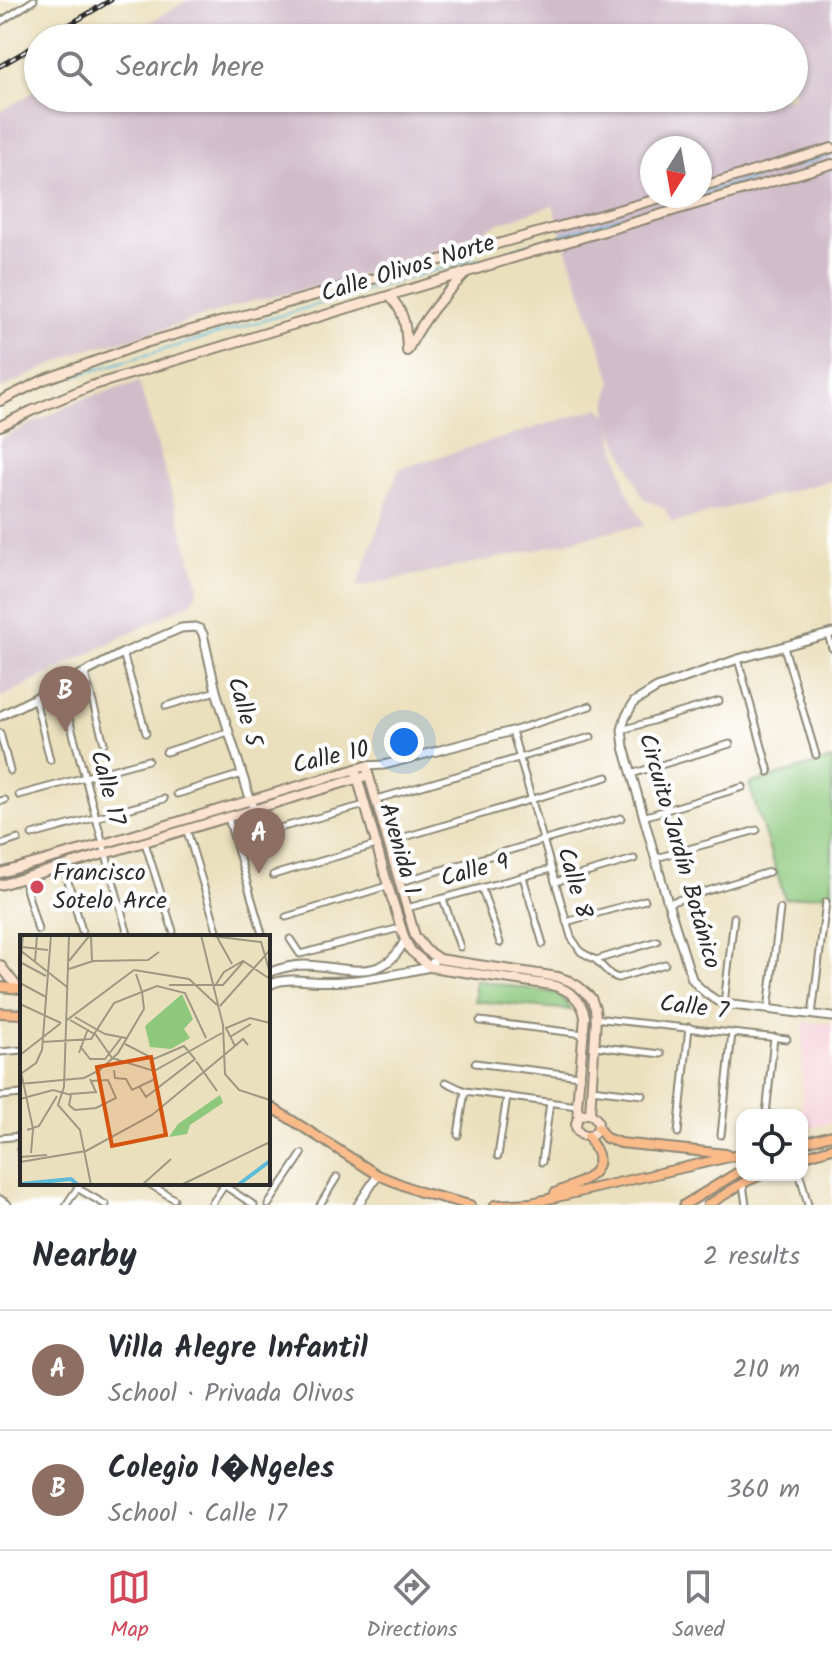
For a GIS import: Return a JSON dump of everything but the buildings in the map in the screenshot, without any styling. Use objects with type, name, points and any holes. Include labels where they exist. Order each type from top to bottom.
[{"type":"main road","points":[[712,183],[832,148]]},
{"type":"main road","name":"Calle Olivos Norte","points":[[0,426],[91,386],[832,164]]},
{"type":"main road","name":"Calle Olivos Norte","points":[[0,401],[43,380],[145,343],[640,204]]},
{"type":"main road","points":[[389,296],[398,304],[404,319],[407,351],[421,324],[468,271]]},
{"type":"main road","name":"Avenida 1","points":[[355,769],[405,940]]},
{"type":"main road","name":"Calle 10","points":[[0,885],[250,800],[355,769],[367,770]]},
{"type":"main road","name":"Avenida 1","points":[[367,770],[415,936],[436,957]]},
{"type":"main road","name":"Calle 10","points":[[0,873],[104,849],[145,843],[358,778],[367,770]]},
{"type":"main road","points":[[405,940],[411,951],[430,967],[560,987],[576,997],[585,1017],[577,1106],[579,1117]]},
{"type":"main road","points":[[436,957],[558,977],[578,986],[591,998],[596,1018],[590,1114]]},
{"type":"main road","points":[[0,965],[20,989]]},
{"type":"main road","points":[[0,987],[20,989]]},
{"type":"main road","points":[[0,1013],[20,1014]]},
{"type":"main road","points":[[270,1106],[378,1175],[420,1192],[470,1205]]},
{"type":"main road","points":[[584,1114],[590,1114],[598,1120],[598,1128],[588,1136],[580,1134],[576,1121],[584,1114]]},
{"type":"main road","points":[[598,1128],[606,1138],[620,1143],[736,1155]]},
{"type":"main road","points":[[808,1141],[832,1135]]},
{"type":"main road","points":[[531,1203],[584,1181],[593,1172],[598,1161],[597,1153],[588,1136]]},
{"type":"main road","points":[[808,1155],[832,1148]]},
{"type":"main road","points":[[495,1205],[531,1203],[736,1155]]},
{"type":"main road","points":[[684,1205],[736,1174]]},
{"type":"main road","points":[[708,1205],[748,1181]]},
{"type":"street","points":[[0,22],[34,0]]},
{"type":"street","name":"Calle 5","points":[[123,653],[181,628],[200,629],[253,811]]},
{"type":"street","points":[[830,634],[832,648]]},
{"type":"street","name":"Circuito Jardín Botánico","points":[[830,634],[738,659],[657,688],[634,702],[622,730],[643,817],[692,979],[701,991],[724,1004],[832,1017]]},
{"type":"street","points":[[784,647],[816,755]]},
{"type":"street","points":[[0,716],[123,653],[146,733]]},
{"type":"street","points":[[738,659],[769,772]]},
{"type":"street","points":[[85,674],[104,743]]},
{"type":"street","name":"Calle 17","points":[[60,686],[128,935]]},
{"type":"street","points":[[166,706],[216,691]]},
{"type":"street","points":[[35,699],[50,760]]},
{"type":"street","points":[[622,730],[719,701]]},
{"type":"street","points":[[512,731],[590,706]]},
{"type":"street","name":"Calle 8","points":[[512,731],[566,922],[579,950],[596,960],[613,977],[620,978],[665,964]]},
{"type":"street","name":"Calle 10","points":[[367,770],[512,731]]},
{"type":"street","points":[[166,752],[228,732]]},
{"type":"street","points":[[0,733],[10,771]]},
{"type":"street","points":[[375,800],[591,737]]},
{"type":"street","points":[[631,774],[730,744]]},
{"type":"street","points":[[19,795],[148,760]]},
{"type":"street","points":[[177,794],[242,774]]},
{"type":"street","points":[[388,842],[607,777]]},
{"type":"street","points":[[643,817],[743,787]]},
{"type":"street","points":[[32,835],[164,799]]},
{"type":"street","points":[[261,833],[366,805]]},
{"type":"street","points":[[228,818],[262,935]]},
{"type":"street","points":[[400,882],[621,818]]},
{"type":"street","points":[[656,858],[757,830]]},
{"type":"street","points":[[187,831],[218,935]]},
{"type":"street","points":[[0,845],[18,839]]},
{"type":"street","points":[[145,843],[173,931]]},
{"type":"street","points":[[273,875],[377,845]]},
{"type":"street","points":[[555,882],[634,859]]},
{"type":"street","points":[[63,866],[82,931]]},
{"type":"street","name":"Calle 9","points":[[407,908],[551,869]]},
{"type":"street","points":[[385,874],[396,871]]},
{"type":"street","points":[[668,903],[769,872]]},
{"type":"street","points":[[523,877],[543,944]]},
{"type":"street","points":[[23,878],[38,930]]},
{"type":"street","points":[[286,917],[388,886]]},
{"type":"street","points":[[482,889],[500,943]]},
{"type":"street","points":[[443,899],[460,947]]},
{"type":"street","points":[[566,922],[645,900]]},
{"type":"street","points":[[812,1015],[826,902]]},
{"type":"street","points":[[768,1010],[780,909]]},
{"type":"street","points":[[724,1004],[734,917]]},
{"type":"street","points":[[290,939],[300,954],[401,927]]},
{"type":"street","points":[[270,972],[305,965],[359,971],[387,964],[398,955],[405,940]]},
{"type":"street","points":[[596,960],[657,941]]},
{"type":"street","points":[[270,985],[293,980],[336,983],[364,980],[430,967],[436,957]]},
{"type":"street","name":"Calle 7","points":[[585,1017],[787,1039]]},
{"type":"street","points":[[480,1021],[583,1034]]},
{"type":"street","points":[[678,1133],[689,1027]]},
{"type":"street","points":[[721,1135],[732,1033]]},
{"type":"street","points":[[767,1109],[774,1037]]},
{"type":"street","points":[[595,1046],[661,1054]]},
{"type":"street","points":[[0,1052],[20,1050]]},
{"type":"street","points":[[475,1063],[580,1076]]},
{"type":"street","points":[[446,1082],[465,1091],[577,1106]]},
{"type":"street","points":[[591,1089],[643,1095]]},
{"type":"street","points":[[458,1135],[465,1091]]},
{"type":"street","points":[[0,1096],[20,1094]]},
{"type":"street","points":[[498,1156],[507,1096]]},
{"type":"street","points":[[542,1162],[550,1102]]},
{"type":"street","points":[[0,1138],[20,1136]]},
{"type":"street","points":[[268,1205],[302,1154]]},
{"type":"street","points":[[358,1205],[378,1175]]},
{"type":"street","points":[[320,1205],[337,1177]]},
{"type":"street","points":[[802,1181],[808,1205]]},
{"type":"street","points":[[743,1183],[746,1205]]},
{"type":"street","points":[[66,1205],[79,1185],[106,1205]]},
{"type":"street","points":[[151,1185],[174,1199]]},
{"type":"street","points":[[211,1205],[226,1185],[254,1205]]},
{"type":"street","points":[[0,1200],[7,1205]]},
{"type":"shaded area","points":[[188,0],[832,0],[832,480],[672,523],[665,509],[643,498],[610,424],[626,489],[645,526],[357,587],[399,469],[600,408],[607,416],[612,381],[553,205],[500,223],[463,240],[342,281],[246,303],[131,339],[84,350],[0,389],[0,112],[24,97],[24,112],[808,112],[808,24],[148,24]]},
{"type":"shaded area","points":[[139,382],[199,587],[192,602],[0,698],[0,439],[83,399]]},
{"type":"shaded area","points":[[803,1022],[832,1024],[832,1122],[808,1128],[808,1109],[802,1109]]},
{"type":"green space","points":[[832,759],[832,893],[785,899],[749,784]]},
{"type":"green space","points":[[475,980],[559,994],[572,1010],[475,1001]]},
{"type":"waterway","points":[[792,167],[832,154]]},
{"type":"waterway","points":[[712,191],[762,176]]},
{"type":"waterway","points":[[561,235],[652,208]]},
{"type":"waterway","points":[[513,249],[540,241]]},
{"type":"waterway","points":[[37,387],[481,258]]},
{"type":"railway","points":[[71,24],[111,0]]},
{"type":"railway","points":[[0,66],[24,52]]},
{"type":"place","name":"Colegio I�Ngeles","points":[[65,732]]},
{"type":"place","name":"Villa Alegre Infantil","points":[[259,874]]},
{"type":"place","name":"Francisco Sotelo Arce","points":[[37,887]]}]
